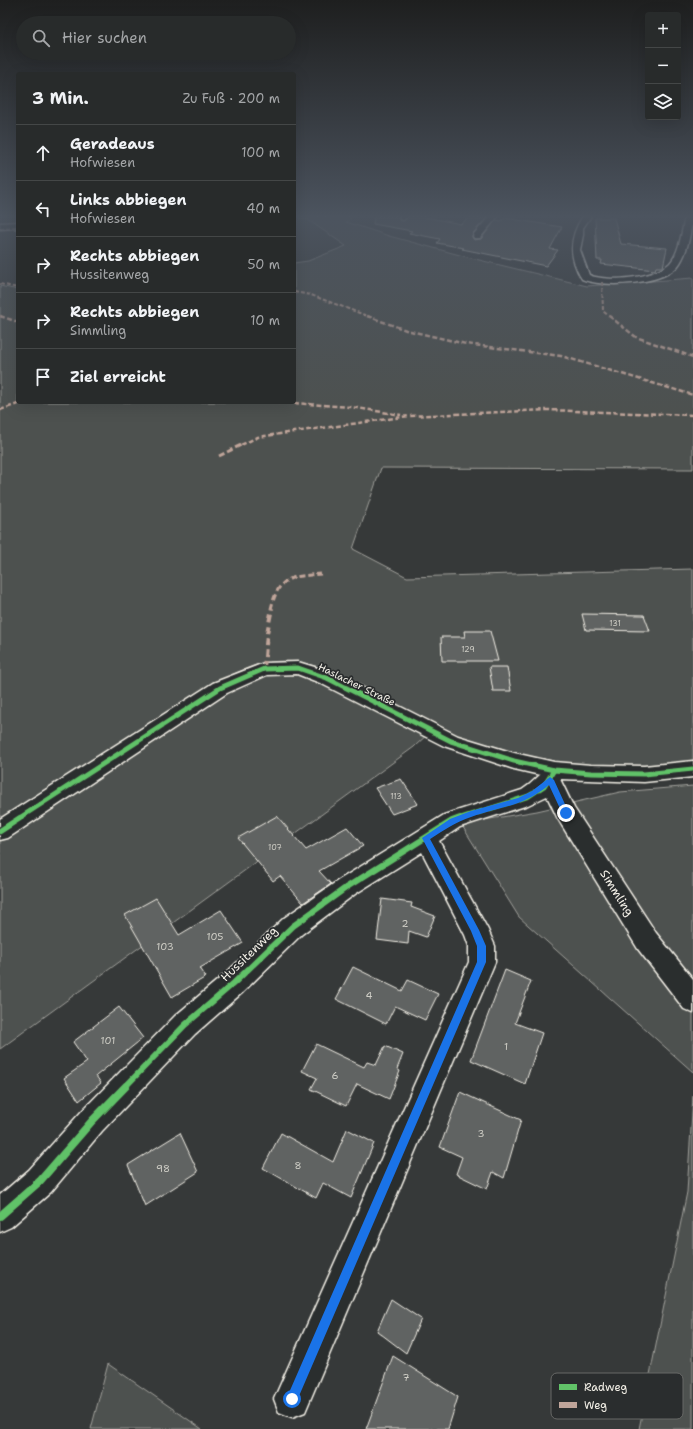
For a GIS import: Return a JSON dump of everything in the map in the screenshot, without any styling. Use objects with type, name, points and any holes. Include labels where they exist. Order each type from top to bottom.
[{"type":"street","name":"Haslacher Straße","points":[[0,831],[220,688],[264,669],[298,668],[310,671],[328,678],[451,741],[552,775],[591,773],[644,774],[693,769]]},
{"type":"street","name":"Hussitenweg","points":[[0,1216],[40,1181],[92,1121],[186,1025],[234,983],[293,926],[347,887],[452,821],[490,808],[520,800],[534,793],[552,775]]},
{"type":"street","name":"Simmling","points":[[552,775],[566,813],[647,941],[693,1000]]},
{"type":"street","points":[[292,1399],[482,962],[482,946],[475,930],[426,838]]},
{"type":"shaded area","points":[[296,283],[573,283],[587,286],[631,283],[693,283],[693,469],[381,468],[353,549],[407,577],[693,569],[693,762],[631,769],[559,763],[518,754],[431,731],[414,747],[0,1049],[0,836],[234,686],[264,674],[288,670],[303,671],[338,682],[353,681],[333,672],[303,663],[282,661],[256,665],[212,686],[158,723],[0,825],[0,286],[16,290],[16,404],[296,404]]},
{"type":"shaded area","points":[[693,786],[693,1072],[519,917],[461,824],[537,811],[620,792]]},
{"type":"shaded area","points":[[693,1096],[693,1429],[639,1429],[641,1419],[683,1419],[683,1373],[650,1373],[687,1192]]},
{"type":"shaded area","points":[[108,1364],[202,1429],[91,1429]]},
{"type":"building","points":[[582,614],[644,615],[650,631],[586,630]]},
{"type":"building","points":[[464,631],[490,631],[498,661],[442,661],[441,637],[465,637]]},
{"type":"building","points":[[489,667],[507,667],[511,691],[493,691]]},
{"type":"building","points":[[401,779],[418,804],[392,814],[375,788]]},
{"type":"building","points":[[277,816],[306,850],[347,827],[363,846],[319,871],[331,884],[303,903],[280,876],[273,881],[238,838]]},
{"type":"building","points":[[156,898],[179,935],[221,910],[243,943],[200,968],[206,977],[172,997],[125,915]]},
{"type":"building","points":[[382,899],[412,903],[411,907],[435,916],[426,937],[409,931],[408,944],[377,940]]},
{"type":"building","points":[[353,967],[402,991],[408,980],[438,994],[425,1020],[395,1006],[386,1024],[336,999]]},
{"type":"building","points":[[505,970],[531,981],[515,1023],[542,1033],[525,1084],[471,1060]]},
{"type":"building","points":[[119,1007],[143,1038],[96,1076],[101,1083],[79,1101],[64,1078],[87,1062],[73,1042]]},
{"type":"building","points":[[316,1044],[364,1067],[367,1062],[376,1065],[385,1046],[403,1054],[397,1069],[400,1071],[389,1099],[357,1084],[346,1106],[311,1089],[317,1078],[302,1071]]},
{"type":"building","points":[[460,1092],[521,1120],[504,1178],[493,1172],[487,1189],[456,1174],[462,1157],[440,1147]]},
{"type":"building","points":[[347,1129],[374,1143],[351,1198],[323,1183],[316,1198],[263,1168],[281,1133],[333,1162]]},
{"type":"building","points":[[180,1133],[198,1172],[145,1206],[128,1165]]},
{"type":"building","points":[[391,1299],[421,1319],[406,1353],[377,1331]]},
{"type":"building","points":[[393,1356],[458,1397],[448,1429],[366,1429]]},
{"type":"marked path","points":[[602,283],[603,311],[636,337],[693,357]]},
{"type":"marked path","points":[[0,284],[16,288]]},
{"type":"marked path","points":[[296,292],[311,295],[406,330],[466,344],[561,356],[693,395]]},
{"type":"marked path","points":[[0,316],[16,321]]},
{"type":"marked path","points":[[296,403],[351,407],[401,415]]},
{"type":"marked path","points":[[0,410],[18,404]]},
{"type":"marked path","points":[[219,456],[258,437],[409,416],[547,410],[693,415]]},
{"type":"marked path","points":[[264,669],[269,618],[272,604],[277,592],[283,583],[291,577],[321,574]]},
{"type":"cycle path","points":[[0,831],[220,688],[264,669],[298,668],[327,678],[451,741],[514,761],[554,770],[591,773],[644,774],[693,769]]},
{"type":"cycle path","points":[[0,1216],[40,1181],[92,1121],[185,1025],[234,983],[293,926],[347,887],[452,821],[529,796],[544,786],[550,779],[554,770]]},
{"type":"route","points":[[292,1399],[482,962],[482,946],[475,930],[426,838],[452,821],[496,806],[520,800],[534,793],[550,780],[566,813]]}]
